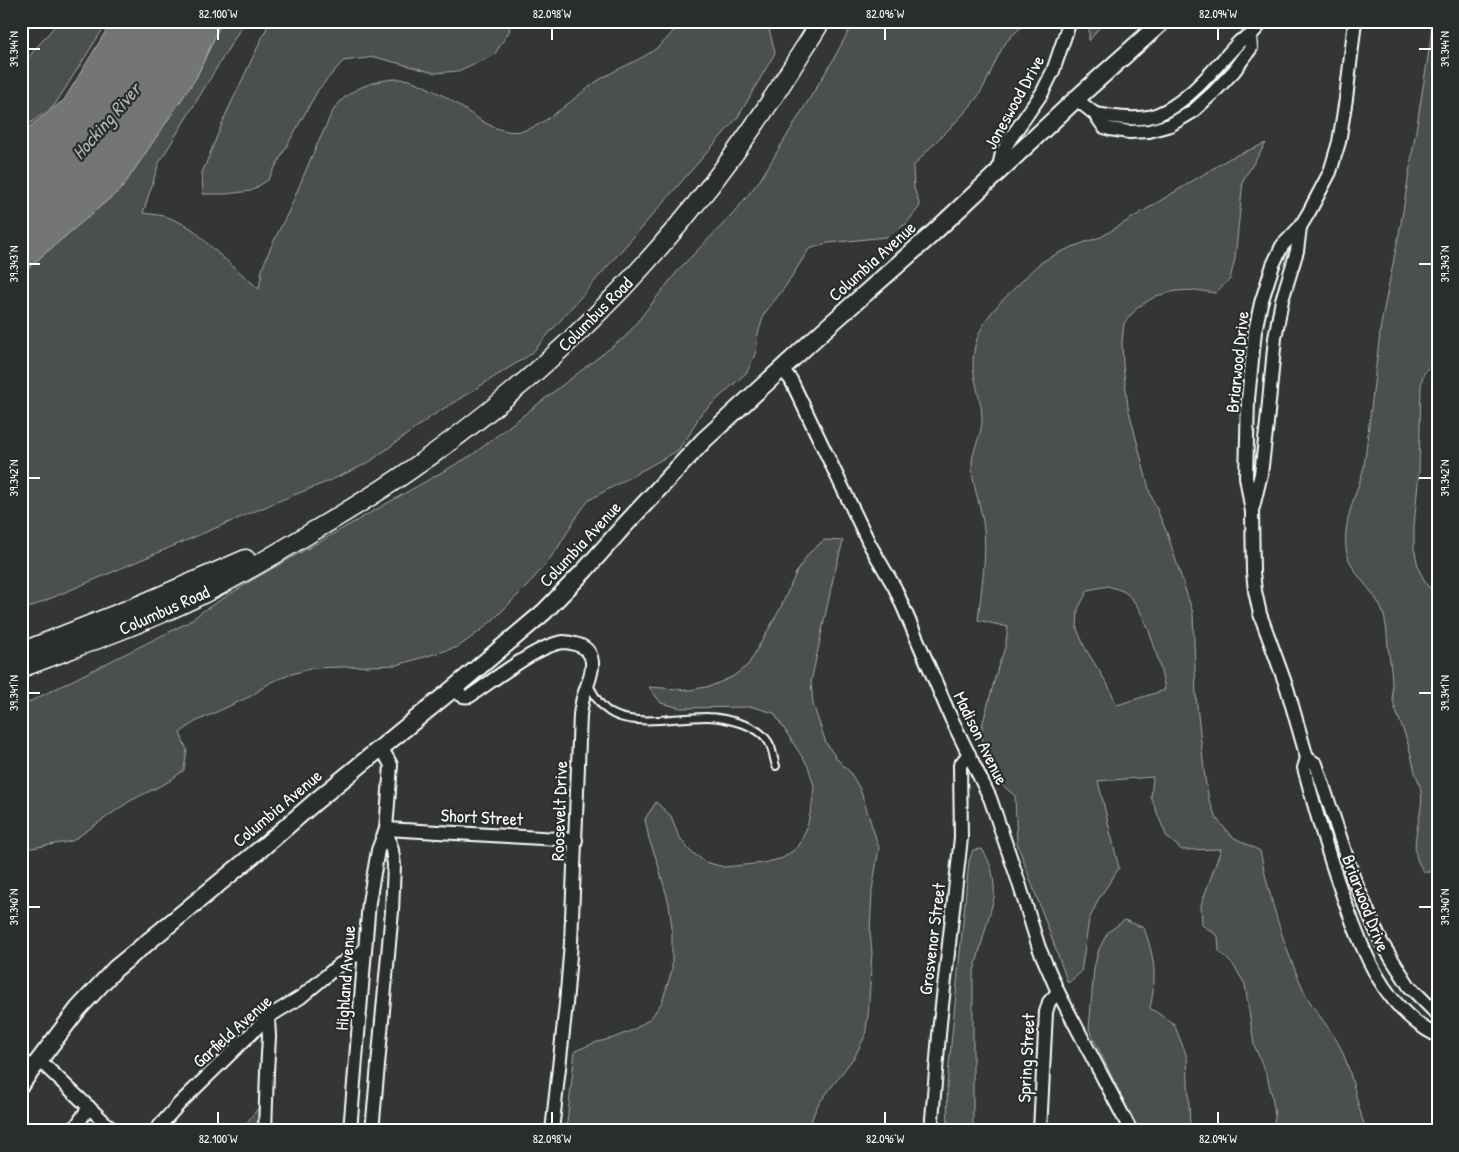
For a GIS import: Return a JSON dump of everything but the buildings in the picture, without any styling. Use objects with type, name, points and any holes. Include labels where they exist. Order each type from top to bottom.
[{"type":"main road","name":"Columbus Road","points":[[21,668],[156,615],[192,599],[254,566],[406,473],[492,409],[531,376],[608,303],[690,212],[760,118],[818,22]]},
{"type":"main road","name":"Columbus Road","points":[[21,652],[248,558],[300,539]]},
{"type":"street","name":"Joneswood Drive","points":[[998,171],[1002,153],[1042,93],[1053,71],[1070,21]]},
{"type":"street","name":"Columbia Avenue","points":[[21,1084],[78,1009],[115,969],[544,612],[704,440],[929,237],[1076,99],[1163,21]]},
{"type":"street","points":[[1076,99],[1095,114],[1134,118],[1148,117],[1166,111],[1175,106],[1193,90],[1240,41],[1250,36],[1263,21]]},
{"type":"street","name":"Briarwood Drive","points":[[1355,21],[1339,142],[1330,172],[1300,227],[1282,246],[1273,265],[1261,303],[1255,331],[1248,399],[1246,477],[1252,512],[1253,572],[1260,614],[1287,688],[1307,758],[1304,768],[1320,830],[1330,862],[1368,962],[1384,987],[1407,1016],[1438,1036]]},
{"type":"street","name":"Briarwood Drive","points":[[1252,512],[1261,474],[1274,338],[1282,300],[1297,251],[1300,227]]},
{"type":"street","name":"Madison Avenue","points":[[782,369],[791,380],[870,545],[895,588],[951,718],[990,798],[1039,948],[1058,992],[1130,1131]]},
{"type":"street","name":"Roosevelt Drive","points":[[454,688],[461,696],[470,696],[543,648],[565,642],[580,645],[590,654],[592,672],[584,692],[580,715],[571,942],[552,1131]]},
{"type":"street","name":"Highland Avenue","points":[[350,1131],[369,902],[378,850],[386,829],[391,765],[381,747]]},
{"type":"street","name":"Grosvenor Street","points":[[931,1131],[940,1023],[961,838],[960,765],[969,754]]},
{"type":"street","name":"Briarwood Drive","points":[[1307,758],[1316,764],[1354,879],[1381,942],[1409,986],[1438,1014]]},
{"type":"street","name":"Short Street","points":[[386,829],[576,840]]},
{"type":"street","name":"Highland Avenue","points":[[372,1131],[392,911],[394,865],[386,829]]},
{"type":"street","name":"Garfield Avenue","points":[[155,1131],[184,1099],[268,1017],[301,997],[339,965],[364,950]]},
{"type":"street","name":"Spring Street","points":[[1040,1131],[1046,1012],[1048,1002],[1058,992]]},
{"type":"street","points":[[266,1131],[268,1017]]},
{"type":"street","points":[[40,1061],[114,1131]]},
{"type":"street","points":[[72,1131],[88,1107]]},
{"type":"lane","points":[[588,684],[606,710],[618,716],[642,720],[709,717],[729,719],[751,727],[766,738],[771,746],[776,766]]},
{"type":"shaded area","points":[[59,21],[108,21],[54,106],[21,130],[21,66]]},
{"type":"shaded area","points":[[222,21],[245,21],[159,163],[143,213],[165,216],[186,225],[259,289],[265,260],[292,204],[330,115],[342,99],[361,87],[386,80],[409,80],[449,99],[489,125],[499,129],[521,131],[539,124],[599,80],[654,50],[672,33],[680,21],[767,21],[775,53],[738,117],[531,354],[432,416],[368,463],[21,611],[21,274],[122,188],[196,78]]},
{"type":"shaded area","points":[[270,21],[506,21],[510,30],[494,55],[458,71],[435,73],[375,57],[343,61],[318,90],[268,180],[251,191],[203,194],[202,173],[226,114]]},
{"type":"shaded area","points":[[854,21],[1031,21],[1007,41],[976,99],[913,167],[914,188],[920,206],[906,224],[886,237],[828,243],[809,249],[785,287],[764,314],[758,334],[756,352],[747,372],[700,415],[677,451],[589,500],[556,551],[528,585],[493,620],[458,647],[397,665],[313,668],[271,682],[251,696],[195,722],[180,733],[187,750],[184,770],[168,782],[130,801],[72,841],[21,848],[21,706],[187,623],[254,579],[472,455],[626,336],[680,268],[733,214],[760,180],[833,60]]},
{"type":"shaded area","points":[[1089,21],[1104,21],[1089,41]]},
{"type":"shaded area","points":[[1432,21],[1438,21],[1438,353],[1423,375],[1421,385],[1419,471],[1414,548],[1419,570],[1428,587],[1438,590],[1438,872],[1424,872],[1418,862],[1415,842],[1421,791],[1393,700],[1385,621],[1379,604],[1352,566],[1346,548],[1346,537],[1349,517],[1364,467],[1381,324],[1401,223],[1430,44]]},
{"type":"shaded area","points":[[1266,143],[1243,180],[1235,259],[1230,279],[1215,293],[1196,290],[1176,291],[1156,296],[1138,307],[1124,323],[1122,342],[1123,365],[1128,407],[1150,493],[1167,533],[1193,613],[1196,696],[1209,800],[1217,819],[1231,836],[1260,851],[1273,906],[1291,959],[1305,993],[1342,1051],[1365,1127],[1372,1131],[1273,1131],[1275,1116],[1272,1096],[1267,1076],[1254,1045],[1245,984],[1234,966],[1219,951],[1218,936],[1202,925],[1201,905],[1221,849],[1182,850],[1167,837],[1151,797],[1153,777],[1098,781],[1119,868],[1098,900],[1089,920],[1081,972],[1068,983],[1017,843],[1015,796],[1000,783],[989,767],[983,746],[982,726],[1005,648],[1008,627],[978,620],[985,545],[982,515],[972,470],[973,457],[982,422],[973,362],[977,338],[982,327],[995,309],[1039,264],[1063,251],[1101,237],[1230,158]],"holes":[[[1108,586],[1126,593],[1134,601],[1152,638],[1165,690],[1117,705],[1108,685],[1085,648],[1077,629],[1078,609],[1088,590]]]},
{"type":"shaded area","points":[[824,540],[843,541],[811,682],[813,704],[826,743],[837,759],[850,772],[860,789],[879,848],[872,890],[870,931],[872,953],[865,1036],[855,1056],[817,1106],[810,1124],[811,1131],[566,1131],[575,1051],[633,1030],[651,1018],[662,1002],[672,970],[672,928],[669,904],[649,839],[645,819],[656,802],[671,816],[678,835],[689,850],[705,862],[724,867],[764,863],[783,858],[799,846],[807,827],[812,805],[814,786],[808,766],[774,713],[753,707],[681,708],[661,703],[649,687],[690,690],[711,686],[732,677],[748,665],[779,611],[797,571],[809,553]]},
{"type":"shaded area","points":[[982,849],[992,872],[994,898],[973,975],[973,1131],[948,1131],[947,1085],[969,861],[973,850]]},
{"type":"shaded area","points":[[1125,920],[1144,928],[1151,949],[1154,968],[1154,986],[1150,1008],[1174,1024],[1187,1057],[1190,1125],[1193,1131],[1138,1131],[1089,1029],[1094,968],[1099,949],[1108,932]]},
{"type":"shaded area","points":[[267,1097],[265,1131],[240,1131]]},
{"type":"water","name":"Hocking River","points":[[112,21],[222,21],[196,78],[122,188],[21,274],[21,133],[64,100]]}]
